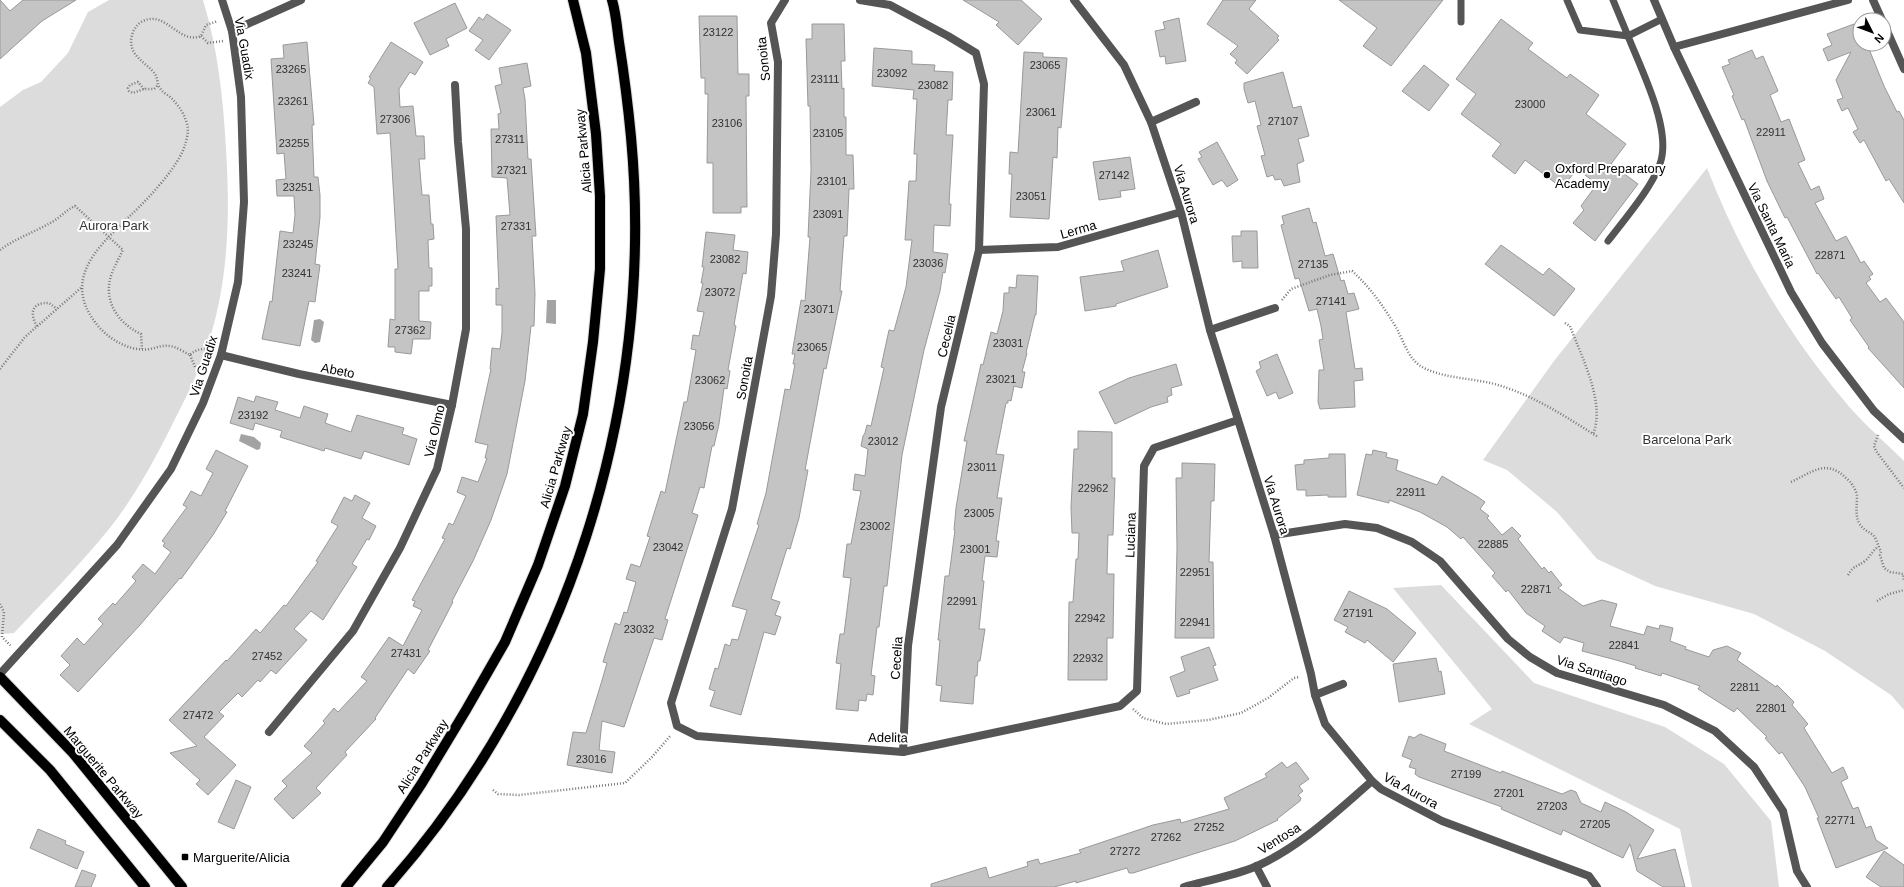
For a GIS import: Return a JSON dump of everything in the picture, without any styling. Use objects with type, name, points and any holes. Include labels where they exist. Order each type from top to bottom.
[{"type":"main road","name":"Alicia Parkway","points":[[346,887],[383,842],[422,783],[505,642],[538,565],[565,486],[583,414],[593,342],[600,269],[600,196],[596,134],[586,53],[573,0]]},
{"type":"main road","points":[[387,887],[408,863],[456,800],[485,756],[510,713],[540,654],[580,558],[601,491],[618,416],[630,339],[634,269],[636,186],[628,102],[612,0]]},
{"type":"main road","name":"Marguerite Parkway","points":[[0,677],[73,753],[182,887]]},
{"type":"main road","points":[[0,720],[50,770],[145,887]]},
{"type":"street","name":"Via Guadix","points":[[0,674],[117,545],[171,469],[203,404],[221,353],[238,282],[244,202],[242,114],[233,35],[222,0]]},
{"type":"street","points":[[233,35],[301,0]]},
{"type":"street","name":"Sonoita","points":[[678,726],[670,703],[732,509],[771,296],[776,234],[778,62],[771,23],[785,0]]},
{"type":"street","name":"Cecelia","points":[[860,0],[890,5],[976,53],[984,84],[979,250],[942,407],[908,646],[903,752]]},
{"type":"street","name":"Via Aurora","points":[[1074,0],[1124,65],[1151,122],[1182,212],[1210,330],[1274,535],[1311,674],[1315,695],[1325,724],[1372,781],[1381,789],[1442,821],[1589,876],[1597,887]]},
{"type":"street","name":"Via Santa Maria","points":[[1654,0],[1674,47],[1791,292],[1822,343],[1864,398],[1874,411],[1904,439]]},
{"type":"street","points":[[1674,47],[1848,0]]},
{"type":"street","points":[[1873,0],[1878,12]]},
{"type":"street","points":[[1892,42],[1904,69]]},
{"type":"street","name":"Via Olmo","points":[[269,732],[353,630],[400,548],[437,469],[452,405],[466,329],[466,228],[458,142],[455,85]]},
{"type":"street","points":[[1151,122],[1196,102]]},
{"type":"street","name":"Lerma","points":[[979,250],[1058,247],[1182,212]]},
{"type":"street","points":[[1210,330],[1275,308]]},
{"type":"street","name":"Abeto","points":[[221,353],[299,374],[452,405]]},
{"type":"street","name":"Luciana","points":[[1120,706],[1137,691],[1144,466],[1154,448],[1238,420]]},
{"type":"street","name":"Via Santiago","points":[[1274,535],[1345,524],[1377,528],[1412,542],[1440,561],[1508,639],[1530,658],[1557,673],[1664,705],[1715,731],[1754,767],[1783,811],[1797,871],[1807,887]]},
{"type":"street","points":[[1315,695],[1343,684]]},
{"type":"street","name":"Adelita","points":[[678,726],[697,736],[903,752],[1120,706]]},
{"type":"street","name":"Ventosa","points":[[1184,887],[1256,866],[1288,848],[1320,826],[1372,781]]},
{"type":"street","points":[[1256,866],[1267,887]]},
{"type":"lane","points":[[1461,0],[1461,22]]},
{"type":"lane","points":[[1567,0],[1580,30],[1628,36],[1662,19]]},
{"type":"lane","points":[[1608,241],[1648,187],[1662,157],[1663,136],[1659,117],[1613,0]]},
{"type":"path","points":[[214,374],[195,367],[190,355],[168,346],[142,349],[129,348],[116,341],[101,331],[86,306],[82,287],[87,268],[93,256],[108,236],[132,214],[172,168],[185,145],[188,126],[185,119],[176,103],[161,90],[156,76],[136,55],[133,49],[131,38],[137,25],[150,19],[161,20],[185,36],[197,38],[201,36],[206,25],[228,18]]},
{"type":"path","points":[[201,36],[205,41],[211,43],[233,35]]},
{"type":"path","points":[[144,88],[138,82],[130,85],[128,88],[129,91],[133,93],[144,88],[154,89],[158,85]]},
{"type":"path","points":[[0,250],[13,241],[52,222],[67,209],[75,206],[123,250],[111,274],[110,303],[120,320],[141,334],[142,349]]},
{"type":"path","points":[[1275,308],[1291,289],[1330,275],[1352,271],[1375,295],[1414,360],[1424,368],[1453,376],[1499,385],[1529,396],[1553,408],[1598,437]]},
{"type":"path","points":[[0,369],[25,337],[82,287]]},
{"type":"path","points":[[37,326],[33,319],[32,313],[39,304],[49,303],[57,309]]},
{"type":"path","points":[[1565,323],[1570,326],[1589,377],[1597,416],[1593,434]]},
{"type":"path","points":[[190,355],[204,349],[221,353]]},
{"type":"path","points":[[1878,435],[1874,446],[1876,451],[1904,488]]},
{"type":"path","points":[[1791,482],[1813,469],[1823,467],[1835,470],[1842,474],[1855,490],[1856,514],[1859,523],[1864,530],[1873,536],[1878,547],[1882,551],[1880,555],[1884,568],[1890,572],[1903,574],[1904,581]]},
{"type":"path","points":[[1848,575],[1856,565],[1865,560],[1869,554],[1878,547]]},
{"type":"path","points":[[1877,601],[1889,594],[1904,590]]},
{"type":"path","points":[[0,604],[4,612],[2,638],[18,654]]},
{"type":"path","points":[[1143,718],[1166,724],[1208,720],[1241,713],[1268,698],[1294,678]]},
{"type":"path","points":[[493,790],[498,794],[519,795],[625,783],[652,757],[678,726]]},
{"type":"green space","name":"Aurora Park","points":[[109,0],[203,0],[219,74],[226,149],[228,221],[221,293],[209,341],[197,374],[150,467],[134,493],[98,543],[14,633],[0,634],[0,107],[23,90],[41,82],[68,53],[88,12]]},
{"type":"green space","name":"Barcelona Park","points":[[1707,168],[1749,259],[1765,289],[1801,345],[1821,372],[1864,423],[1904,461],[1904,710],[1891,695],[1825,651],[1754,614],[1655,586],[1597,559],[1557,512],[1507,470],[1483,460],[1554,361]]},
{"type":"green space","points":[[1441,585],[1534,683],[1665,727],[1724,764],[1771,821],[1779,887],[1692,887],[1680,829],[1469,724],[1492,709],[1393,588]]},
{"type":"shaded area","points":[[547,300],[556,300],[556,324],[546,323]]},
{"type":"shaded area","points":[[320,319],[324,322],[320,342],[315,343],[311,340],[314,320]]},
{"type":"shaded area","points":[[241,434],[254,437],[261,443],[260,449],[257,450],[239,441]]},
{"type":"building","points":[[0,0],[10,11],[23,0],[76,0],[42,21],[0,59]]},
{"type":"building","points":[[963,0],[1021,0],[1042,19],[1018,45],[996,25],[999,22]]},
{"type":"building","points":[[1223,0],[1256,0],[1249,9],[1279,36],[1277,38],[1279,40],[1247,74],[1235,63],[1237,60],[1230,54],[1238,46],[1207,24]]},
{"type":"building","points":[[1339,0],[1443,0],[1391,66],[1363,46],[1377,28]]},
{"type":"building","points":[[455,3],[467,28],[446,39],[449,46],[430,55],[414,23]]},
{"type":"building","points":[[487,14],[511,30],[489,60],[475,50],[483,40],[469,31],[479,17],[483,20]]},
{"type":"building","points":[[699,16],[737,16],[738,74],[749,74],[749,96],[746,96],[747,207],[741,207],[741,213],[713,213],[713,163],[707,163],[708,94],[705,94],[705,78],[701,78]]},
{"type":"building","points":[[1179,18],[1186,61],[1166,64],[1165,56],[1160,57],[1155,31],[1165,29],[1163,22]]},
{"type":"building","name":"Oxford Preparatory Academy","points":[[1501,19],[1533,43],[1528,49],[1567,78],[1570,74],[1599,95],[1586,114],[1626,144],[1611,164],[1638,184],[1595,241],[1573,223],[1584,210],[1581,206],[1597,184],[1577,169],[1562,188],[1525,160],[1515,174],[1492,156],[1501,144],[1461,114],[1476,94],[1456,79]]},
{"type":"building","points":[[812,24],[844,24],[845,61],[841,61],[842,89],[844,88],[844,117],[846,117],[846,155],[853,155],[854,189],[849,189],[847,236],[844,236],[840,291],[842,291],[826,369],[824,368],[805,470],[808,470],[799,518],[790,549],[787,548],[771,599],[780,602],[775,615],[781,617],[775,635],[764,632],[741,715],[710,706],[715,691],[709,689],[715,668],[718,669],[725,644],[730,646],[732,639],[738,640],[747,610],[732,606],[759,525],[757,524],[766,493],[785,389],[790,390],[795,364],[793,364],[795,354],[792,354],[801,300],[805,301],[810,237],[808,237],[811,171],[810,106],[808,106],[806,39],[812,39]]},
{"type":"building","points":[[1852,25],[1852,52],[1870,52],[1884,86],[1897,112],[1899,111],[1904,120],[1904,203],[1889,179],[1886,181],[1864,140],[1860,143],[1853,132],[1858,129],[1848,108],[1842,111],[1837,100],[1843,98],[1836,80],[1851,52],[1828,61],[1823,49],[1832,45],[1827,34]]},
{"type":"building","points":[[307,42],[314,125],[312,125],[314,177],[318,177],[320,195],[320,217],[315,264],[320,265],[315,302],[309,301],[300,346],[262,339],[270,301],[272,302],[280,231],[293,233],[295,215],[294,196],[277,196],[276,180],[286,179],[284,153],[277,154],[271,59],[284,58],[283,45]]},
{"type":"building","points":[[391,42],[423,62],[415,75],[410,72],[399,89],[400,107],[413,106],[416,136],[424,136],[425,159],[419,159],[422,195],[429,195],[431,224],[433,224],[434,239],[428,240],[429,268],[432,268],[432,286],[429,286],[429,291],[419,291],[419,321],[431,322],[430,339],[413,339],[411,354],[395,352],[395,347],[388,347],[390,319],[395,320],[395,269],[398,269],[390,133],[377,134],[374,87],[368,83],[371,78],[369,77]]},
{"type":"building","points":[[874,48],[912,51],[912,64],[935,65],[934,71],[953,72],[952,100],[948,100],[946,135],[953,135],[949,204],[951,204],[950,226],[934,225],[933,252],[948,254],[945,273],[943,272],[940,291],[924,350],[902,455],[887,586],[884,586],[871,675],[875,676],[873,695],[867,694],[866,701],[859,700],[858,711],[836,709],[841,664],[836,663],[840,634],[844,634],[851,578],[843,577],[847,544],[851,544],[861,491],[853,490],[855,474],[865,476],[868,449],[861,446],[863,436],[867,425],[871,426],[884,368],[881,367],[889,330],[894,331],[906,287],[912,240],[905,240],[909,181],[916,181],[917,154],[914,154],[917,99],[913,99],[914,90],[872,86]]},
{"type":"building","points":[[1752,50],[1756,59],[1763,56],[1778,91],[1770,95],[1781,122],[1789,119],[1805,160],[1798,163],[1811,190],[1819,186],[1824,199],[1815,203],[1836,241],[1846,236],[1861,263],[1864,261],[1873,274],[1869,277],[1871,279],[1866,283],[1880,302],[1886,298],[1904,322],[1904,388],[1868,348],[1869,347],[1850,320],[1852,318],[1839,297],[1836,299],[1818,273],[1817,274],[1787,217],[1785,218],[1767,181],[1744,119],[1742,120],[1732,96],[1734,95],[1722,67],[1730,64],[1728,60]]},
{"type":"building","points":[[1024,52],[1043,53],[1043,57],[1067,58],[1061,128],[1058,127],[1057,158],[1053,157],[1049,219],[1010,217],[1012,174],[1009,174],[1010,152],[1018,153]]},
{"type":"building","points":[[527,63],[531,86],[523,88],[525,99],[528,159],[531,159],[536,236],[532,236],[535,294],[534,326],[531,326],[525,381],[507,474],[491,520],[473,561],[428,650],[430,651],[414,674],[408,669],[375,718],[376,719],[345,752],[347,755],[316,788],[321,793],[293,819],[274,799],[287,786],[282,781],[312,753],[304,746],[325,723],[323,721],[334,708],[338,712],[367,681],[361,677],[389,637],[403,646],[422,610],[413,606],[415,601],[412,600],[445,539],[442,538],[449,523],[453,525],[466,496],[457,492],[462,477],[478,482],[487,458],[485,458],[488,445],[475,442],[491,369],[492,348],[500,349],[502,333],[502,305],[496,305],[496,288],[499,289],[496,216],[510,215],[507,178],[492,177],[491,129],[499,129],[498,114],[501,113],[495,86],[502,84],[499,68]]},
{"type":"building","points":[[1424,65],[1449,85],[1429,111],[1402,91]]},
{"type":"building","points":[[1283,72],[1293,108],[1301,106],[1309,136],[1298,139],[1304,161],[1297,164],[1300,182],[1284,186],[1281,179],[1275,180],[1273,175],[1267,177],[1261,156],[1265,155],[1257,126],[1261,125],[1255,101],[1248,103],[1244,89],[1244,83]]},
{"type":"building","points":[[1217,142],[1238,180],[1227,187],[1222,180],[1213,185],[1198,159],[1202,157],[1199,152]]},
{"type":"building","points":[[1130,157],[1135,189],[1120,191],[1121,197],[1099,200],[1093,162]]},
{"type":"building","points":[[1309,208],[1313,223],[1316,222],[1325,256],[1333,254],[1341,281],[1344,280],[1348,294],[1354,293],[1359,309],[1346,312],[1355,369],[1362,368],[1363,380],[1354,381],[1355,407],[1320,409],[1318,402],[1319,370],[1324,370],[1319,340],[1323,339],[1321,326],[1317,309],[1309,311],[1299,278],[1295,279],[1281,225],[1284,224],[1282,216]]},
{"type":"building","points":[[1241,231],[1257,231],[1258,268],[1242,268],[1242,261],[1233,262],[1232,236],[1241,236]]},
{"type":"building","points":[[706,232],[735,235],[733,250],[748,252],[746,274],[743,273],[734,325],[736,326],[728,370],[730,371],[727,389],[724,388],[719,424],[714,446],[712,446],[704,488],[700,487],[692,513],[698,515],[665,619],[668,620],[662,640],[654,638],[624,727],[602,721],[599,750],[615,752],[612,773],[567,765],[573,732],[586,733],[607,663],[603,662],[615,623],[620,625],[624,612],[627,613],[636,582],[626,579],[631,564],[640,567],[650,537],[647,536],[661,491],[665,493],[684,402],[687,402],[696,350],[691,349],[693,335],[699,336],[704,312],[697,311],[703,283],[701,283],[704,267],[702,267]]},
{"type":"building","points":[[1501,245],[1543,275],[1549,268],[1575,289],[1554,316],[1485,264]]},
{"type":"building","points":[[1158,250],[1168,287],[1116,304],[1116,306],[1085,311],[1080,277],[1124,271],[1121,261]]},
{"type":"building","points":[[1017,275],[1038,276],[1036,315],[1022,372],[1025,372],[1022,388],[1014,386],[1011,401],[1008,400],[1008,403],[1006,403],[996,454],[1004,455],[997,498],[1002,498],[996,541],[999,541],[997,557],[985,556],[979,629],[985,629],[980,661],[978,661],[977,676],[975,676],[973,704],[940,701],[942,686],[936,685],[940,640],[938,640],[945,576],[949,576],[955,530],[956,508],[967,441],[964,441],[981,364],[983,365],[991,332],[997,334],[1003,311],[1004,293],[1009,293],[1009,287],[1016,288]]},
{"type":"building","points":[[1277,354],[1293,393],[1279,399],[1276,392],[1267,396],[1256,371],[1261,368],[1259,362]]},
{"type":"building","points":[[1176,364],[1182,385],[1171,388],[1172,395],[1167,397],[1168,402],[1151,407],[1115,424],[1099,392],[1129,378]]},
{"type":"building","points":[[256,396],[278,402],[275,410],[300,418],[304,406],[328,414],[325,423],[351,432],[357,415],[404,428],[402,434],[417,439],[409,465],[364,451],[361,459],[325,448],[324,451],[280,437],[282,431],[255,423],[253,430],[230,423],[238,397],[254,402]]},
{"type":"building","points":[[1078,431],[1112,432],[1112,478],[1115,478],[1113,535],[1108,535],[1107,574],[1114,574],[1113,638],[1107,638],[1107,680],[1068,680],[1069,602],[1073,602],[1076,559],[1078,559],[1079,533],[1072,533],[1071,507],[1074,449],[1078,449]]},
{"type":"building","points":[[216,450],[248,466],[225,511],[227,512],[213,535],[181,579],[180,578],[140,625],[78,692],[60,675],[70,665],[61,656],[77,638],[84,645],[103,624],[98,619],[113,603],[115,605],[136,581],[132,577],[143,564],[155,574],[171,552],[163,546],[165,543],[162,541],[187,507],[183,505],[191,491],[201,496],[213,473],[206,469]]},
{"type":"building","points":[[1373,450],[1387,453],[1386,457],[1398,460],[1396,470],[1437,485],[1442,476],[1485,502],[1480,509],[1489,516],[1487,518],[1502,535],[1512,527],[1521,536],[1518,539],[1542,569],[1544,567],[1549,573],[1551,571],[1562,585],[1558,588],[1583,606],[1602,600],[1617,604],[1610,626],[1644,635],[1647,626],[1659,629],[1660,625],[1673,628],[1670,641],[1686,647],[1685,649],[1709,657],[1713,650],[1727,646],[1741,653],[1737,660],[1776,687],[1777,685],[1794,702],[1792,705],[1808,724],[1804,728],[1832,773],[1843,767],[1848,778],[1841,782],[1853,809],[1858,807],[1866,828],[1871,826],[1876,840],[1888,848],[1836,868],[1817,818],[1819,818],[1805,787],[1782,752],[1779,754],[1765,738],[1767,737],[1737,708],[1734,712],[1698,689],[1700,686],[1662,673],[1661,676],[1635,668],[1636,666],[1582,651],[1584,643],[1564,637],[1560,643],[1542,631],[1545,626],[1526,613],[1508,590],[1506,592],[1492,576],[1495,573],[1463,537],[1461,539],[1447,527],[1420,512],[1389,500],[1389,503],[1357,495],[1366,454],[1372,455]]},
{"type":"building","points":[[1329,454],[1345,454],[1346,497],[1328,497],[1328,495],[1306,496],[1306,490],[1297,490],[1295,465],[1304,464],[1304,460],[1329,458]]},
{"type":"building","points":[[1182,463],[1215,464],[1214,501],[1211,501],[1209,562],[1213,562],[1214,638],[1175,638],[1177,548],[1176,478],[1182,478]]},
{"type":"building","points":[[355,495],[370,503],[362,518],[376,526],[369,540],[367,539],[352,564],[357,567],[323,620],[311,611],[294,629],[307,640],[276,674],[271,670],[260,682],[258,680],[242,697],[238,693],[219,712],[224,716],[204,737],[236,765],[208,795],[196,784],[200,780],[170,753],[197,746],[169,720],[256,629],[260,633],[284,605],[286,606],[318,562],[316,561],[338,526],[331,522],[344,497],[352,501]]},
{"type":"building","points":[[1349,591],[1387,609],[1416,633],[1393,662],[1367,640],[1365,643],[1345,632],[1348,627],[1334,620]]},
{"type":"building","points":[[1209,647],[1216,665],[1213,666],[1218,680],[1189,690],[1190,693],[1177,697],[1170,677],[1185,671],[1181,657]]},
{"type":"building","points":[[1436,658],[1439,672],[1441,671],[1445,694],[1399,702],[1393,664]]},
{"type":"building","points":[[1420,734],[1446,744],[1444,751],[1501,773],[1502,771],[1562,794],[1571,790],[1576,792],[1581,803],[1601,812],[1605,802],[1626,812],[1654,830],[1637,859],[1675,849],[1685,887],[1663,887],[1637,871],[1630,844],[1623,858],[1563,830],[1561,835],[1501,809],[1502,807],[1419,777],[1415,774],[1416,769],[1409,767],[1412,760],[1402,756],[1409,736],[1414,738]]},
{"type":"building","points":[[1282,762],[1287,768],[1296,762],[1309,779],[1299,786],[1303,791],[1298,795],[1301,798],[1300,801],[1277,819],[1278,820],[1235,841],[1133,873],[1129,873],[1127,868],[1076,883],[1076,881],[1054,887],[931,887],[931,884],[986,867],[989,878],[1028,866],[1027,862],[1038,859],[1040,864],[1081,853],[1079,850],[1153,825],[1180,819],[1181,823],[1229,809],[1224,798],[1267,777],[1265,774]]},
{"type":"building","points":[[236,780],[251,787],[234,829],[218,822]]},
{"type":"building","points":[[38,829],[66,841],[65,844],[84,852],[77,869],[30,848]]},
{"type":"building","points":[[1884,851],[1904,865],[1904,887],[1881,887],[1866,877]]},
{"type":"building","points":[[82,870],[96,875],[91,887],[75,887]]},
{"type":"place","name":"Oxford Preparatory Academy","points":[[1547,175]]},
{"type":"place","name":"Marguerite/Alicia","points":[[185,857]]}]
